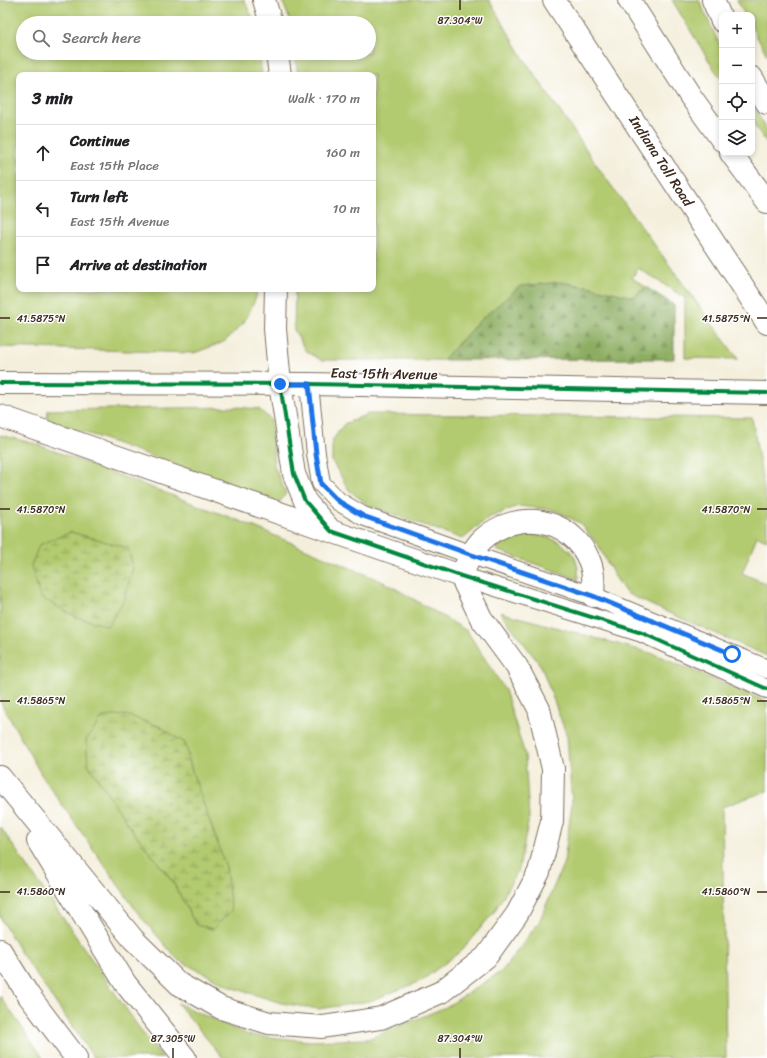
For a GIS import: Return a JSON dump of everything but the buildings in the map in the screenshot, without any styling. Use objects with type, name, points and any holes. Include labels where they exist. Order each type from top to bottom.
[{"type":"main road","points":[[264,0],[269,16]]},
{"type":"main road","name":"Indiana Toll Road","points":[[554,0],[767,323]]},
{"type":"main road","points":[[629,0],[691,97],[719,136]]},
{"type":"main road","points":[[713,0],[719,13]]},
{"type":"main road","points":[[278,60],[280,72]]},
{"type":"main road","points":[[755,83],[767,103]]},
{"type":"main road","points":[[733,156],[767,202]]},
{"type":"main road","points":[[276,292],[275,329],[280,384],[294,474],[305,501],[331,530]]},
{"type":"main road","name":"East 15th Avenue","points":[[0,383],[309,384],[767,392]]},
{"type":"main road","points":[[0,416],[461,576],[481,618],[517,667],[539,709],[553,769],[552,821],[539,872],[517,914],[486,957],[441,992],[381,1018],[322,1027],[269,1023],[221,1008],[179,984],[134,939],[0,778]]},
{"type":"main road","points":[[461,576],[482,540],[497,529],[514,522],[532,520],[550,523],[567,532],[580,544],[589,560],[594,578],[593,596]]},
{"type":"main road","points":[[0,778],[125,982],[185,1058]]},
{"type":"main road","points":[[0,950],[29,996],[76,1058]]},
{"type":"street","points":[[309,384],[316,454],[321,484],[338,501],[363,516],[593,596],[767,669]]},
{"type":"street","points":[[461,576],[642,633],[767,689]]},
{"type":"green space","points":[[0,0],[244,0],[252,16],[16,16],[16,60],[260,60],[262,72],[16,72],[16,292],[257,292],[256,298],[243,324],[224,342],[194,353],[0,347]]},
{"type":"green space","points":[[282,0],[489,0],[524,59],[605,177],[738,359],[685,358],[685,298],[638,268],[632,278],[646,287],[633,297],[591,287],[479,321],[443,360],[321,360],[305,350],[294,330],[295,292],[376,292],[376,72],[298,72],[296,60],[376,60],[376,16],[288,16]]},
{"type":"green space","points":[[672,0],[699,0],[719,43],[719,76]]},
{"type":"green space","points":[[737,0],[767,0],[767,55],[755,33],[755,12],[743,12]]},
{"type":"green space","points":[[755,109],[767,130],[767,143],[755,126]]},
{"type":"green space","points":[[560,282],[591,287],[633,297],[646,287],[674,305],[674,359],[443,360],[479,321],[520,286]]},
{"type":"green space","points":[[236,407],[259,409],[271,420],[274,466],[286,493],[280,502],[47,420],[48,410]]},
{"type":"green space","points":[[368,414],[752,418],[767,506],[767,540],[757,536],[742,573],[767,584],[767,656],[626,593],[614,575],[598,545],[580,523],[554,510],[518,506],[488,518],[463,539],[368,505],[349,490],[332,461],[332,441],[344,424]]},
{"type":"green space","points":[[0,435],[36,444],[245,523],[388,584],[467,631],[505,690],[525,755],[529,818],[519,869],[494,912],[461,951],[421,981],[370,1001],[319,1009],[281,1003],[231,987],[178,960],[140,916],[42,776],[0,701]],"holes":[[[185,743],[191,768],[196,925],[173,882],[126,822]]]},
{"type":"green space","points":[[71,532],[128,548],[133,568],[125,598],[108,626],[76,617],[40,597],[31,566],[39,545]]},
{"type":"green space","points":[[527,534],[547,537],[560,542],[574,555],[578,568],[578,579],[496,550],[506,539],[517,535]]},
{"type":"green space","points":[[500,612],[654,654],[767,702],[767,791],[722,807],[726,1058],[223,1058],[177,1003],[248,1035],[310,1041],[368,1039],[446,1007],[502,971],[539,922],[564,862],[572,803],[567,736],[541,666]]},
{"type":"green space","points":[[126,715],[159,726],[185,743],[191,768],[226,867],[231,911],[213,929],[196,925],[173,882],[126,822],[88,764],[86,740],[103,717]]},
{"type":"green space","points":[[0,826],[142,1032],[163,1058],[94,1058],[19,950],[0,917]]},
{"type":"green space","points":[[0,996],[43,1058],[0,1058]]},
{"type":"cycle path","points":[[0,383],[309,384],[767,393]]},
{"type":"cycle path","points":[[280,384],[294,474],[305,501],[331,531],[461,576],[642,633],[767,689]]},
{"type":"route","points":[[280,384],[309,384],[316,454],[321,484],[338,501],[363,516],[593,596],[732,654]]}]
